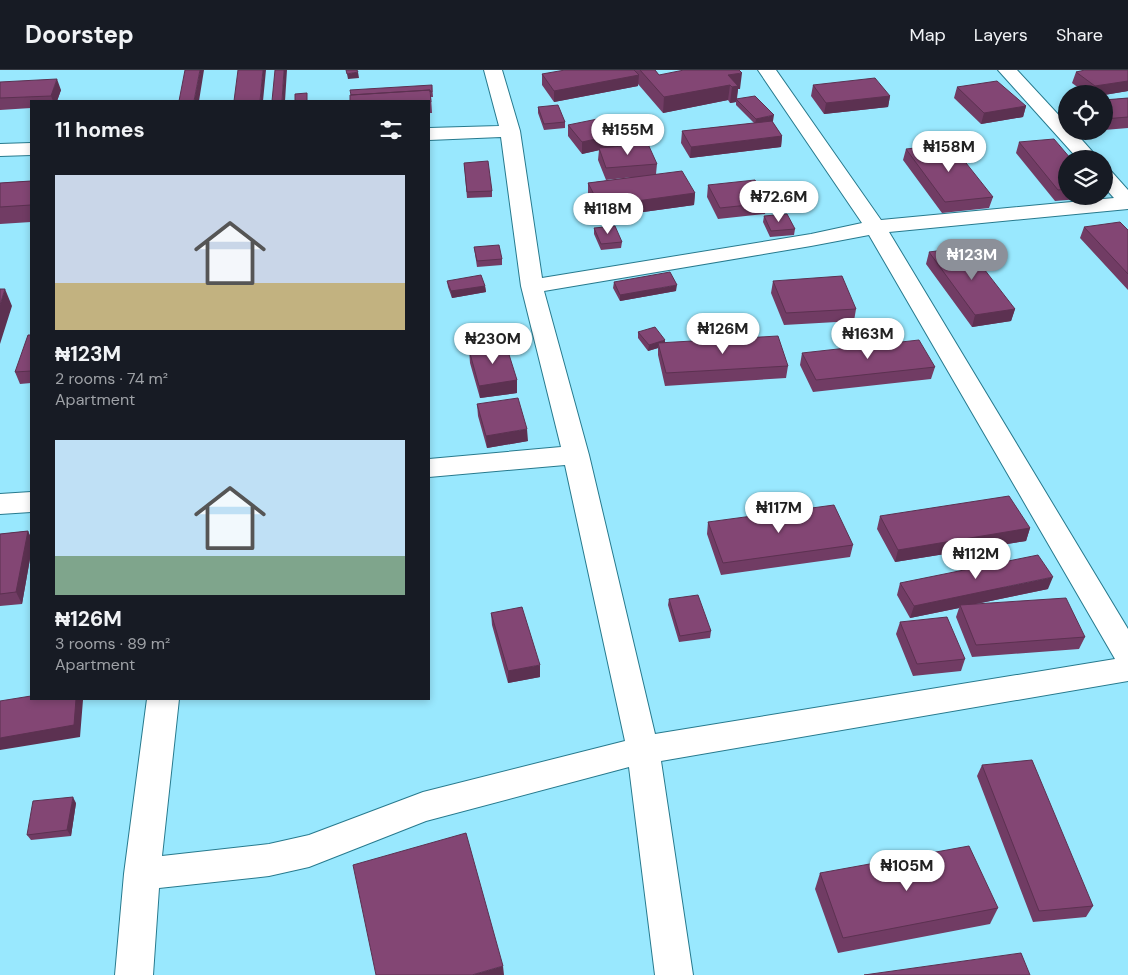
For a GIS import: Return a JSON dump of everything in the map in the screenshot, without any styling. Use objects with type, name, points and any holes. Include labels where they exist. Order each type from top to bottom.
[{"type":"street","points":[[493,70],[510,131],[532,286],[576,455],[643,750],[674,975]]},
{"type":"street","points":[[767,70],[875,227],[1128,655]]},
{"type":"street","points":[[1007,70],[1080,150]]},
{"type":"street","points":[[430,134],[510,131]]},
{"type":"street","points":[[0,150],[30,149]]},
{"type":"street","points":[[1113,185],[1128,202]]},
{"type":"street","points":[[532,286],[811,240],[875,227],[1128,202]]},
{"type":"street","points":[[430,468],[576,455]]},
{"type":"street","points":[[0,504],[30,502]]},
{"type":"street","points":[[142,874],[270,860],[310,851],[423,807],[643,750],[1128,669]]},
{"type":"street","points":[[134,975],[142,874],[163,700]]},
{"type":"building","points":[[185,70],[200,70],[194,100],[179,100]]},
{"type":"building","points":[[238,70],[263,70],[260,100],[234,100]]},
{"type":"building","points":[[275,70],[284,70],[282,100],[272,100]]},
{"type":"building","points":[[346,70],[357,70],[358,72],[347,74]]},
{"type":"building","points":[[565,70],[634,70],[639,75],[554,91],[542,74]]},
{"type":"building","points":[[640,70],[655,70],[659,75],[684,70],[739,70],[742,73],[728,75],[738,86],[732,87],[730,85],[664,97]]},
{"type":"building","points":[[1085,70],[1128,70],[1128,81],[1094,85],[1076,72]]},
{"type":"building","points":[[875,78],[890,96],[826,103],[813,85]]},
{"type":"building","points":[[57,79],[51,96],[0,98],[0,82]]},
{"type":"building","points":[[997,81],[1026,106],[984,113],[957,87]]},
{"type":"building","points":[[432,85],[432,92],[430,90],[351,95],[350,90]]},
{"type":"building","points":[[430,90],[431,102],[430,100],[350,100],[350,95]]},
{"type":"building","points":[[307,93],[307,100],[295,100],[295,94]]},
{"type":"building","points":[[755,96],[774,115],[756,119],[736,99]]},
{"type":"building","points":[[1128,98],[1128,117],[1113,118],[1113,99]]},
{"type":"building","points":[[558,105],[565,122],[544,124],[538,107]]},
{"type":"building","points":[[617,115],[632,131],[582,142],[568,125]]},
{"type":"building","points":[[772,121],[782,136],[691,147],[682,131]]},
{"type":"building","points":[[1054,139],[1063,150],[1058,150],[1058,190],[1019,142]]},
{"type":"building","points":[[648,144],[657,164],[606,168],[599,148]]},
{"type":"building","points":[[951,144],[993,197],[945,202],[906,149]]},
{"type":"building","points":[[488,161],[492,191],[467,192],[464,163]]},
{"type":"building","points":[[682,171],[695,193],[600,206],[588,183]]},
{"type":"building","points":[[755,180],[767,203],[720,208],[708,185]]},
{"type":"building","points":[[30,181],[30,205],[0,207],[0,183]]},
{"type":"building","points":[[787,214],[795,229],[771,231],[764,216]]},
{"type":"building","points":[[1120,222],[1128,230],[1128,274],[1084,227]]},
{"type":"building","points":[[615,226],[622,242],[601,244],[594,228]]},
{"type":"building","points":[[499,245],[502,259],[477,261],[474,247]]},
{"type":"building","points":[[967,247],[1015,309],[975,315],[929,252]]},
{"type":"building","points":[[670,272],[677,285],[620,295],[614,282]]},
{"type":"building","points":[[481,275],[485,286],[451,291],[447,281]]},
{"type":"building","points":[[842,276],[856,309],[786,313],[773,281]]},
{"type":"building","points":[[0,289],[5,289],[0,305]]},
{"type":"building","points":[[655,327],[665,340],[649,345],[638,332]]},
{"type":"building","points":[[28,335],[30,335],[30,371],[15,372]]},
{"type":"building","points":[[778,336],[788,366],[666,373],[658,343]]},
{"type":"building","points":[[919,340],[935,367],[816,380],[802,353]]},
{"type":"building","points":[[506,345],[517,380],[479,386],[469,350]]},
{"type":"building","points":[[518,398],[527,429],[486,436],[477,404]]},
{"type":"building","points":[[1009,496],[1030,528],[898,550],[880,516]]},
{"type":"building","points":[[834,505],[853,545],[723,563],[708,522]]},
{"type":"building","points":[[28,531],[16,592],[0,594],[0,534]]},
{"type":"building","points":[[1038,555],[1053,577],[914,606],[900,583]]},
{"type":"building","points":[[698,595],[711,631],[680,636],[669,599]]},
{"type":"building","points":[[1066,598],[1085,637],[976,645],[960,605]]},
{"type":"building","points":[[522,607],[540,665],[508,671],[491,613]]},
{"type":"building","points":[[947,617],[965,659],[917,664],[900,622]]},
{"type":"building","points":[[30,696],[30,700],[76,700],[74,725],[0,738],[0,701]]},
{"type":"building","points":[[1032,760],[1093,906],[1039,911],[982,765]]},
{"type":"building","points":[[73,797],[67,830],[27,835],[33,801]]},
{"type":"building","points":[[466,833],[503,966],[472,975],[376,975],[353,865]]},
{"type":"building","points":[[969,846],[998,908],[843,938],[820,873]]},
{"type":"building","points":[[1021,953],[1030,975],[864,975]]}]
